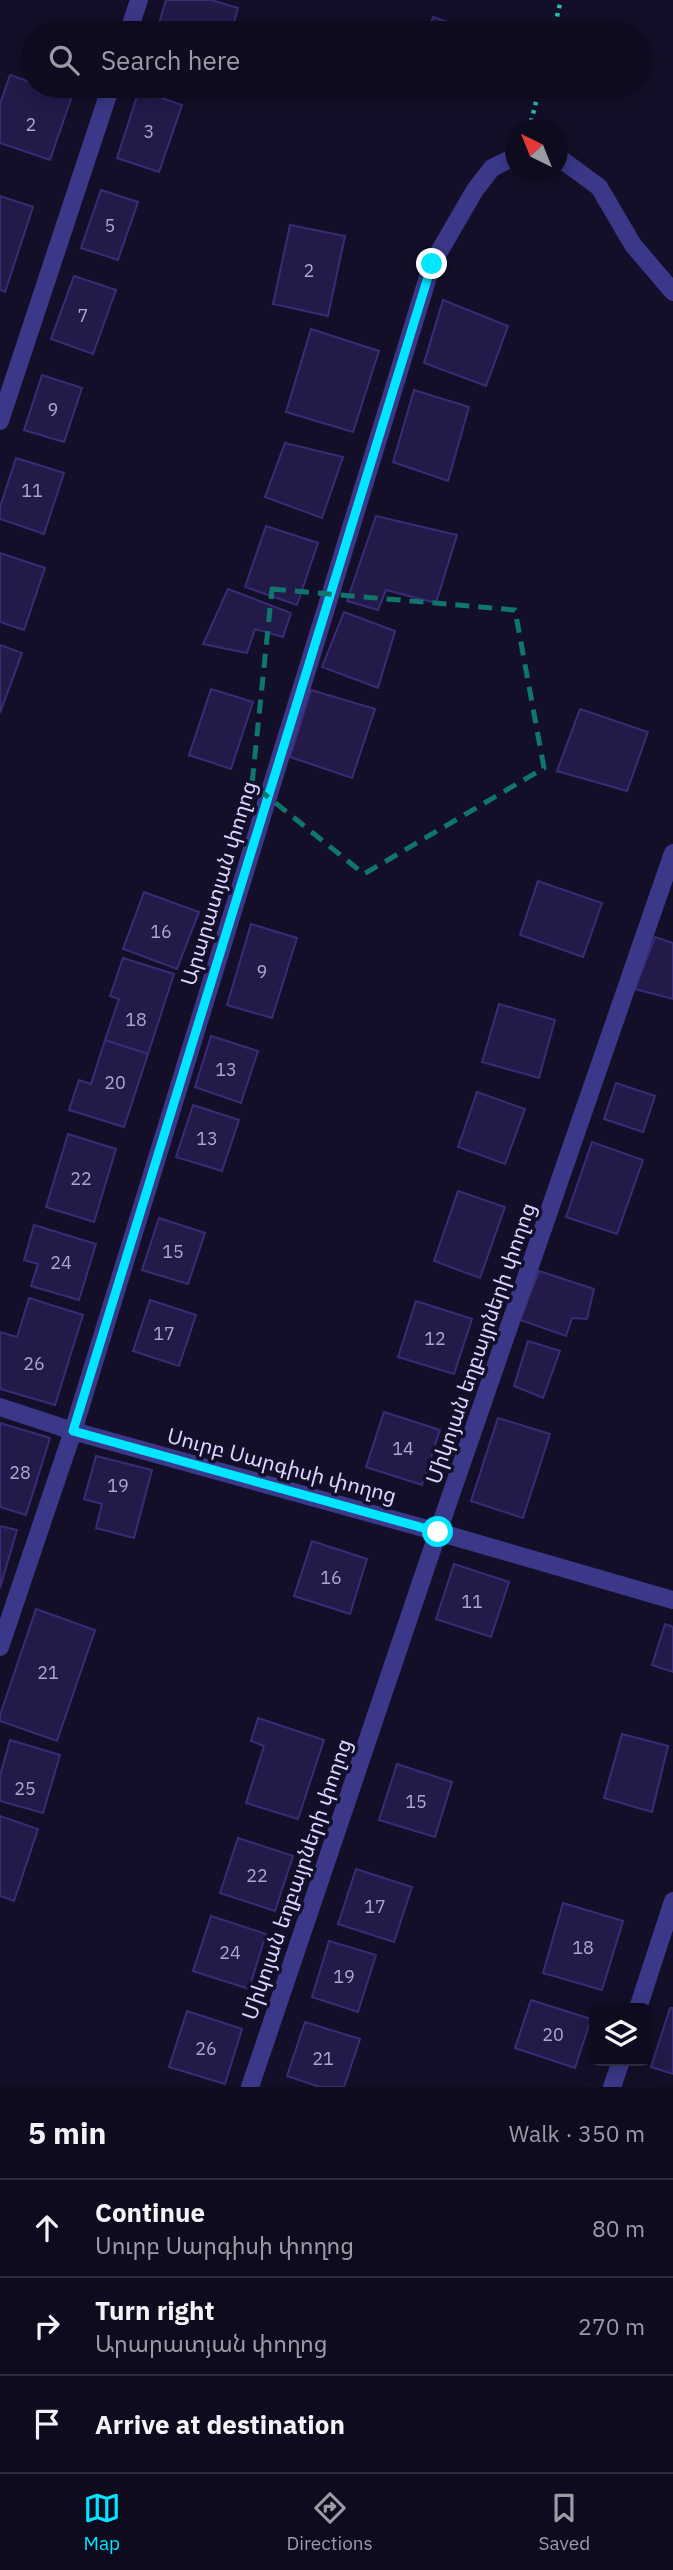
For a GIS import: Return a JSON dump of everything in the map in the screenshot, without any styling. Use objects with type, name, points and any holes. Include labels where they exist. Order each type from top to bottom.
[{"type":"street","points":[[132,21],[139,0]]},
{"type":"street","points":[[0,421],[107,98]]},
{"type":"street","name":"Արարատյան փողոց","points":[[0,1647],[73,1431],[432,264],[475,190],[492,168],[505,162]]},
{"type":"street","points":[[568,164],[599,187],[633,244],[673,292]]},
{"type":"street","name":"Միկոյան եղբայրների փողոց","points":[[250,2087],[438,1532],[673,853]]},
{"type":"street","name":"Սուրբ Սարգիսի փողոց","points":[[0,1407],[73,1431],[673,1600]]},
{"type":"street","points":[[640,2003],[673,1901]]},
{"type":"street","points":[[612,2087],[619,2066]]},
{"type":"path","points":[[555,21],[561,0]]},
{"type":"path","points":[[532,119],[537,98]]},
{"type":"highlighted area","points":[[272,589],[515,610],[544,768],[364,874],[252,784]]},
{"type":"building","points":[[166,0],[211,0],[238,8],[234,21],[160,21]]},
{"type":"building","points":[[10,75],[21,79],[21,98],[71,98],[50,160],[0,143],[0,104]]},
{"type":"building","points":[[136,98],[162,98],[182,105],[159,172],[117,158]]},
{"type":"building","points":[[101,190],[138,202],[118,260],[81,248]]},
{"type":"building","points":[[0,196],[33,207],[5,292],[0,290]]},
{"type":"building","points":[[290,225],[345,236],[328,316],[273,304]]},
{"type":"building","points":[[74,276],[116,290],[93,354],[51,339]]},
{"type":"building","points":[[443,300],[508,326],[486,386],[424,363]]},
{"type":"building","points":[[311,329],[379,351],[353,432],[286,412]]},
{"type":"building","points":[[42,375],[82,388],[64,442],[24,430]]},
{"type":"building","points":[[414,390],[469,407],[448,481],[393,462]]},
{"type":"building","points":[[285,443],[343,457],[322,518],[265,497]]},
{"type":"building","points":[[16,458],[64,473],[44,534],[0,519],[0,507]]},
{"type":"building","points":[[376,516],[457,535],[436,603],[386,590],[378,610],[347,601]]},
{"type":"building","points":[[266,526],[318,543],[297,605],[245,587]]},
{"type":"building","points":[[0,553],[45,568],[24,630],[0,622]]},
{"type":"building","points":[[228,589],[291,613],[283,637],[255,629],[247,653],[203,644]]},
{"type":"building","points":[[344,612],[395,631],[378,688],[322,667]]},
{"type":"building","points":[[0,645],[22,653],[0,713]]},
{"type":"building","points":[[211,689],[253,702],[231,769],[189,755]]},
{"type":"building","points":[[311,690],[375,709],[352,778],[290,757]]},
{"type":"building","points":[[580,709],[648,732],[627,791],[557,771]]},
{"type":"building","points":[[538,881],[602,903],[583,957],[520,935]]},
{"type":"building","points":[[144,892],[199,912],[177,969],[123,949]]},
{"type":"building","points":[[251,924],[297,938],[272,1018],[227,1005]]},
{"type":"building","points":[[655,937],[673,943],[673,999],[635,989]]},
{"type":"building","points":[[123,958],[174,974],[148,1054],[105,1040],[119,999],[110,996]]},
{"type":"building","points":[[499,1004],[555,1020],[539,1078],[482,1062]]},
{"type":"building","points":[[211,1036],[258,1051],[241,1103],[195,1087]]},
{"type":"building","points":[[105,1040],[148,1054],[124,1127],[69,1110],[79,1080],[91,1084]]},
{"type":"building","points":[[616,1083],[655,1096],[643,1132],[604,1119]]},
{"type":"building","points":[[477,1092],[525,1109],[505,1164],[458,1147]]},
{"type":"building","points":[[193,1105],[239,1120],[222,1171],[176,1157]]},
{"type":"building","points":[[68,1134],[116,1149],[94,1222],[46,1207]]},
{"type":"building","points":[[592,1142],[643,1160],[617,1234],[566,1217]]},
{"type":"building","points":[[458,1191],[505,1207],[480,1278],[434,1261]]},
{"type":"building","points":[[159,1218],[205,1233],[188,1284],[142,1270]]},
{"type":"building","points":[[34,1225],[96,1244],[79,1300],[31,1286],[38,1264],[24,1260]]},
{"type":"building","points":[[539,1271],[594,1289],[587,1319],[572,1318],[566,1336],[520,1320]]},
{"type":"building","points":[[29,1298],[83,1315],[55,1405],[0,1389],[0,1332],[17,1337]]},
{"type":"building","points":[[150,1300],[196,1315],[179,1366],[133,1351]]},
{"type":"building","points":[[416,1301],[472,1319],[454,1374],[398,1357]]},
{"type":"building","points":[[528,1341],[560,1351],[543,1398],[514,1386]]},
{"type":"building","points":[[384,1412],[440,1430],[422,1485],[366,1467]]},
{"type":"building","points":[[498,1418],[550,1434],[523,1518],[471,1501]]},
{"type":"building","points":[[0,1423],[50,1438],[26,1515],[0,1507]]},
{"type":"building","points":[[96,1456],[152,1470],[134,1538],[96,1528],[102,1504],[84,1499]]},
{"type":"building","points":[[0,1526],[17,1530],[0,1588]]},
{"type":"building","points":[[312,1541],[367,1559],[350,1614],[294,1596]]},
{"type":"building","points":[[454,1564],[509,1582],[491,1637],[436,1619]]},
{"type":"building","points":[[36,1609],[95,1630],[57,1741],[0,1721]]},
{"type":"building","points":[[665,1624],[673,1627],[673,1672],[652,1665]]},
{"type":"building","points":[[258,1718],[324,1740],[298,1819],[246,1803],[264,1746],[251,1741]]},
{"type":"building","points":[[622,1734],[668,1746],[652,1812],[604,1798]]},
{"type":"building","points":[[10,1740],[60,1755],[43,1813],[0,1801],[0,1776]]},
{"type":"building","points":[[397,1764],[452,1782],[435,1837],[379,1820]]},
{"type":"building","points":[[0,1816],[38,1829],[14,1901],[0,1896]]},
{"type":"building","points":[[238,1838],[293,1856],[275,1911],[220,1893]]},
{"type":"building","points":[[356,1869],[412,1887],[394,1942],[338,1924]]},
{"type":"building","points":[[563,1903],[623,1921],[602,1990],[543,1973]]},
{"type":"building","points":[[211,1916],[266,1934],[249,1989],[193,1971]]},
{"type":"building","points":[[329,1941],[376,1955],[358,2012],[312,1997]]},
{"type":"building","points":[[531,2000],[589,2018],[575,2068],[515,2048]]},
{"type":"building","points":[[670,2008],[673,2008],[673,2074],[651,2067]]},
{"type":"building","points":[[187,2011],[242,2029],[225,2084],[169,2067]]},
{"type":"building","points":[[305,2022],[360,2039],[344,2087],[320,2087],[287,2076]]},
{"type":"route","points":[[432,264],[73,1431],[438,1532]]}]
